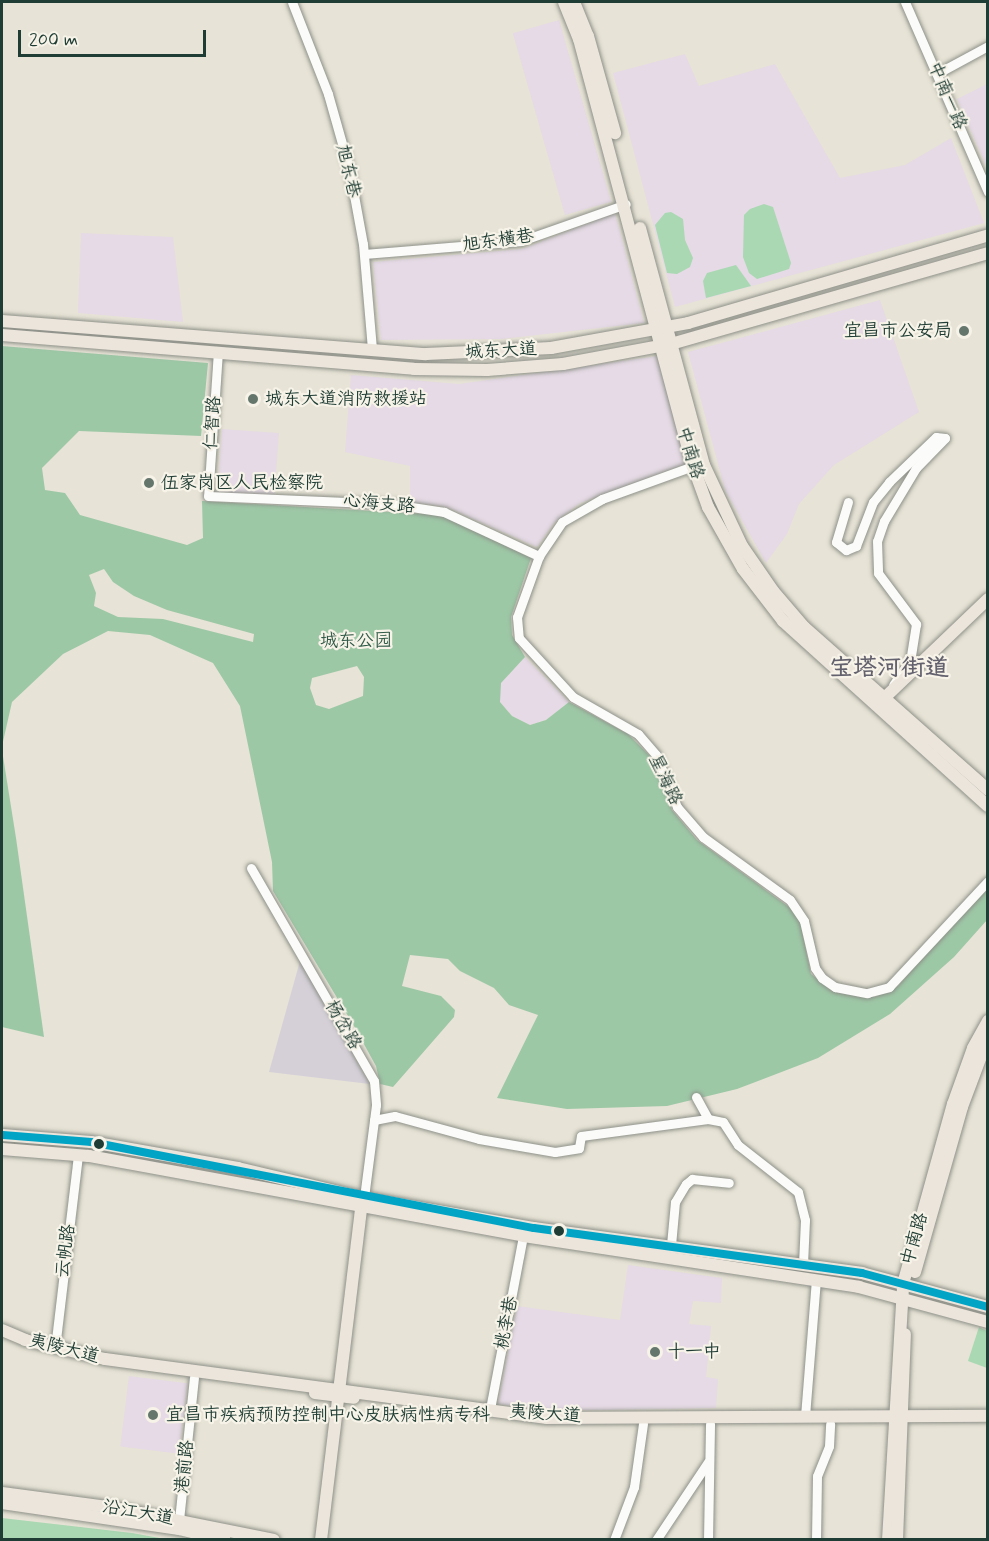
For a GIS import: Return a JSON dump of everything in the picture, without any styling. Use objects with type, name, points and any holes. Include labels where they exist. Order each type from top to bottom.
[{"type":"main road","name":"中南路","points":[[564,2],[579,39],[662,329]]},
{"type":"main road","name":"中南路","points":[[574,2],[588,36],[666,345],[693,466],[708,507],[758,591],[811,650],[987,789]]},
{"type":"main road","name":"城东大道","points":[[2,321],[426,354],[519,351],[662,329],[987,235]]},
{"type":"main road","name":"城东大道","points":[[2,335],[218,351],[414,369],[487,370],[563,364],[666,345],[987,254]]},
{"type":"main road","name":"中南路","points":[[666,345],[704,465],[742,546],[788,610],[987,806]]},
{"type":"main road","points":[[882,705],[987,599]]},
{"type":"main road","points":[[882,705],[987,608]]},
{"type":"main road","name":"中南路","points":[[897,1539],[904,1299],[953,1104],[973,1047],[987,1021]]},
{"type":"main road","name":"中南路","points":[[907,1285],[962,1107],[987,1038]]},
{"type":"main road","points":[[2,1135],[91,1142],[238,1168],[362,1205],[671,1245],[862,1273],[987,1307]]},
{"type":"main road","points":[[2,1149],[78,1155],[235,1181],[523,1236],[816,1280],[904,1299],[987,1322]]},
{"type":"main road","name":"杨岔路","points":[[321,1539],[341,1392],[362,1205]]},
{"type":"main road","name":"夷陵大道","points":[[2,1330],[55,1348],[105,1359],[341,1392],[547,1425],[830,1424],[987,1416]]},
{"type":"main road","name":"夷陵大道","points":[[2,1338],[103,1366],[194,1378],[490,1409],[547,1418],[805,1416],[987,1423]]},
{"type":"main road","name":"杨岔路","points":[[328,1539],[341,1392]]},
{"type":"main road","name":"中南路","points":[[888,1539],[899,1420]]},
{"type":"main road","name":"沿江大道","points":[[2,1493],[179,1520],[274,1539]]},
{"type":"main road","name":"沿江大道","points":[[2,1503],[179,1529],[225,1539]]},
{"type":"street","name":"旭东巷","points":[[292,2],[338,127],[364,254],[372,349]]},
{"type":"street","name":"中南一路","points":[[905,2],[938,73],[987,192]]},
{"type":"street","points":[[938,73],[987,46]]},
{"type":"street","name":"旭东横巷","points":[[364,254],[521,241],[626,204]]},
{"type":"street","name":"仁智路","points":[[208,496],[218,351]]},
{"type":"street","points":[[848,502],[836,542],[846,550],[856,546],[873,502],[889,482],[936,437],[945,438],[916,468],[884,521],[877,542],[878,573],[916,624],[910,660],[882,705]]},
{"type":"street","name":"星海路","points":[[693,466],[581,508],[552,532],[539,556],[517,617],[519,638],[573,697],[638,734],[656,755],[677,807],[703,837],[790,900],[804,921],[815,968],[822,978],[835,987],[867,993],[889,987],[901,978],[987,880]]},
{"type":"street","name":"心海支路","points":[[208,496],[392,504],[444,512],[539,556]]},
{"type":"street","name":"杨岔路","points":[[251,868],[374,1081],[374,1120],[362,1205]]},
{"type":"street","points":[[696,1097],[708,1119]]},
{"type":"street","points":[[374,1120],[395,1116],[479,1139],[555,1152],[579,1148],[581,1136],[708,1119],[723,1122],[738,1145],[798,1192],[805,1220],[803,1264]]},
{"type":"street","name":"云帆路","points":[[55,1348],[78,1155]]},
{"type":"street","points":[[671,1245],[675,1202],[686,1184],[696,1179],[729,1183]]},
{"type":"street","name":"桃李巷","points":[[490,1409],[523,1236]]},
{"type":"street","points":[[805,1416],[816,1280]]},
{"type":"street","name":"港前路","points":[[179,1520],[194,1378]]},
{"type":"street","points":[[708,1539],[710,1424]]},
{"type":"street","points":[[816,1539],[817,1476],[829,1446],[830,1424]]},
{"type":"street","points":[[614,1539],[634,1487],[643,1425]]},
{"type":"street","points":[[656,1539],[709,1461]]},
{"type":"shaded area","points":[[559,20],[611,202],[565,215],[513,33]]},
{"type":"shaded area","points":[[685,54],[699,86],[775,64],[840,178],[905,165],[951,138],[984,223],[675,307],[613,73]]},
{"type":"shaded area","points":[[987,84],[987,168],[957,99]]},
{"type":"shaded area","points":[[615,213],[644,323],[502,339],[381,340],[373,262],[522,249]]},
{"type":"shaded area","points":[[81,233],[173,237],[183,322],[78,313]]},
{"type":"shaded area","points":[[880,300],[919,412],[834,465],[799,504],[787,534],[766,563],[725,490],[688,352]]},
{"type":"shaded area","points":[[658,356],[687,464],[580,503],[554,523],[537,547],[446,507],[410,502],[410,466],[345,452],[351,375],[459,384]]},
{"type":"shaded area","points":[[222,429],[279,433],[274,496],[218,492]]},
{"type":"shaded area","points":[[525,657],[569,702],[546,720],[530,725],[512,716],[500,702],[499,694],[501,683]]},
{"type":"shaded area","points":[[300,961],[370,1084],[269,1072]]},
{"type":"shaded area","points":[[628,1265],[722,1278],[721,1303],[693,1301],[689,1324],[711,1326],[706,1377],[718,1379],[716,1408],[547,1411],[498,1404],[517,1306],[620,1320]]},
{"type":"shaded area","name":"宜昌市疾病预防控制中心皮肤病性病专科","points":[[129,1376],[188,1383],[179,1454],[120,1446]]},
{"type":"green space","points":[[764,204],[773,207],[791,263],[789,269],[757,279],[749,273],[743,257],[744,215],[750,209]]},
{"type":"green space","points":[[671,212],[683,219],[685,240],[693,258],[690,267],[677,274],[667,273],[655,225],[665,213]]},
{"type":"green space","points":[[736,265],[751,286],[706,298],[703,281],[707,273]]},
{"type":"green space","name":"城东公园","points":[[2,346],[208,363],[201,436],[79,431],[42,468],[45,490],[65,493],[80,515],[187,545],[203,538],[202,501],[442,515],[531,558],[511,617],[512,635],[525,657],[501,683],[500,702],[512,716],[530,725],[546,720],[569,702],[628,734],[654,760],[672,810],[697,840],[793,910],[800,921],[811,974],[832,991],[875,997],[898,986],[987,884],[987,920],[954,957],[890,1014],[818,1058],[737,1089],[667,1106],[567,1109],[497,1098],[538,1015],[509,1005],[494,988],[460,971],[448,959],[410,955],[402,986],[441,996],[455,1010],[454,1017],[393,1087],[380,1084],[376,1066],[354,1026],[273,891],[272,862],[240,706],[213,663],[150,635],[108,631],[63,654],[12,702],[2,746]],"holes":[[[104,569],[113,582],[134,596],[167,610],[254,634],[253,642],[163,619],[118,617],[94,606],[96,593],[89,575]],[[357,666],[364,677],[363,696],[329,709],[316,705],[310,688],[312,678]]]},
{"type":"green space","points":[[2,750],[16,838],[44,1037],[2,1027]]},
{"type":"green space","points":[[979,1327],[987,1331],[987,1368],[968,1361]]},
{"type":"green space","points":[[2,1518],[132,1533],[165,1539],[2,1539]]},
{"type":"transit line","points":[[2,1135],[91,1142],[534,1228],[862,1273],[988,1307]]},
{"type":"place","name":"宜昌市公安局","points":[[964,331]]},
{"type":"place","name":"城东大道消防救援站","points":[[253,399]]},
{"type":"place","name":"伍家岗区人民检察院","points":[[149,483]]},
{"type":"place","name":"十一中","points":[[655,1352]]},
{"type":"place","name":"宜昌市疾病预防控制中心皮肤病性病专科","points":[[153,1415]]},
{"type":"district","name":"宝塔河街道","points":[[889,669]]}]
